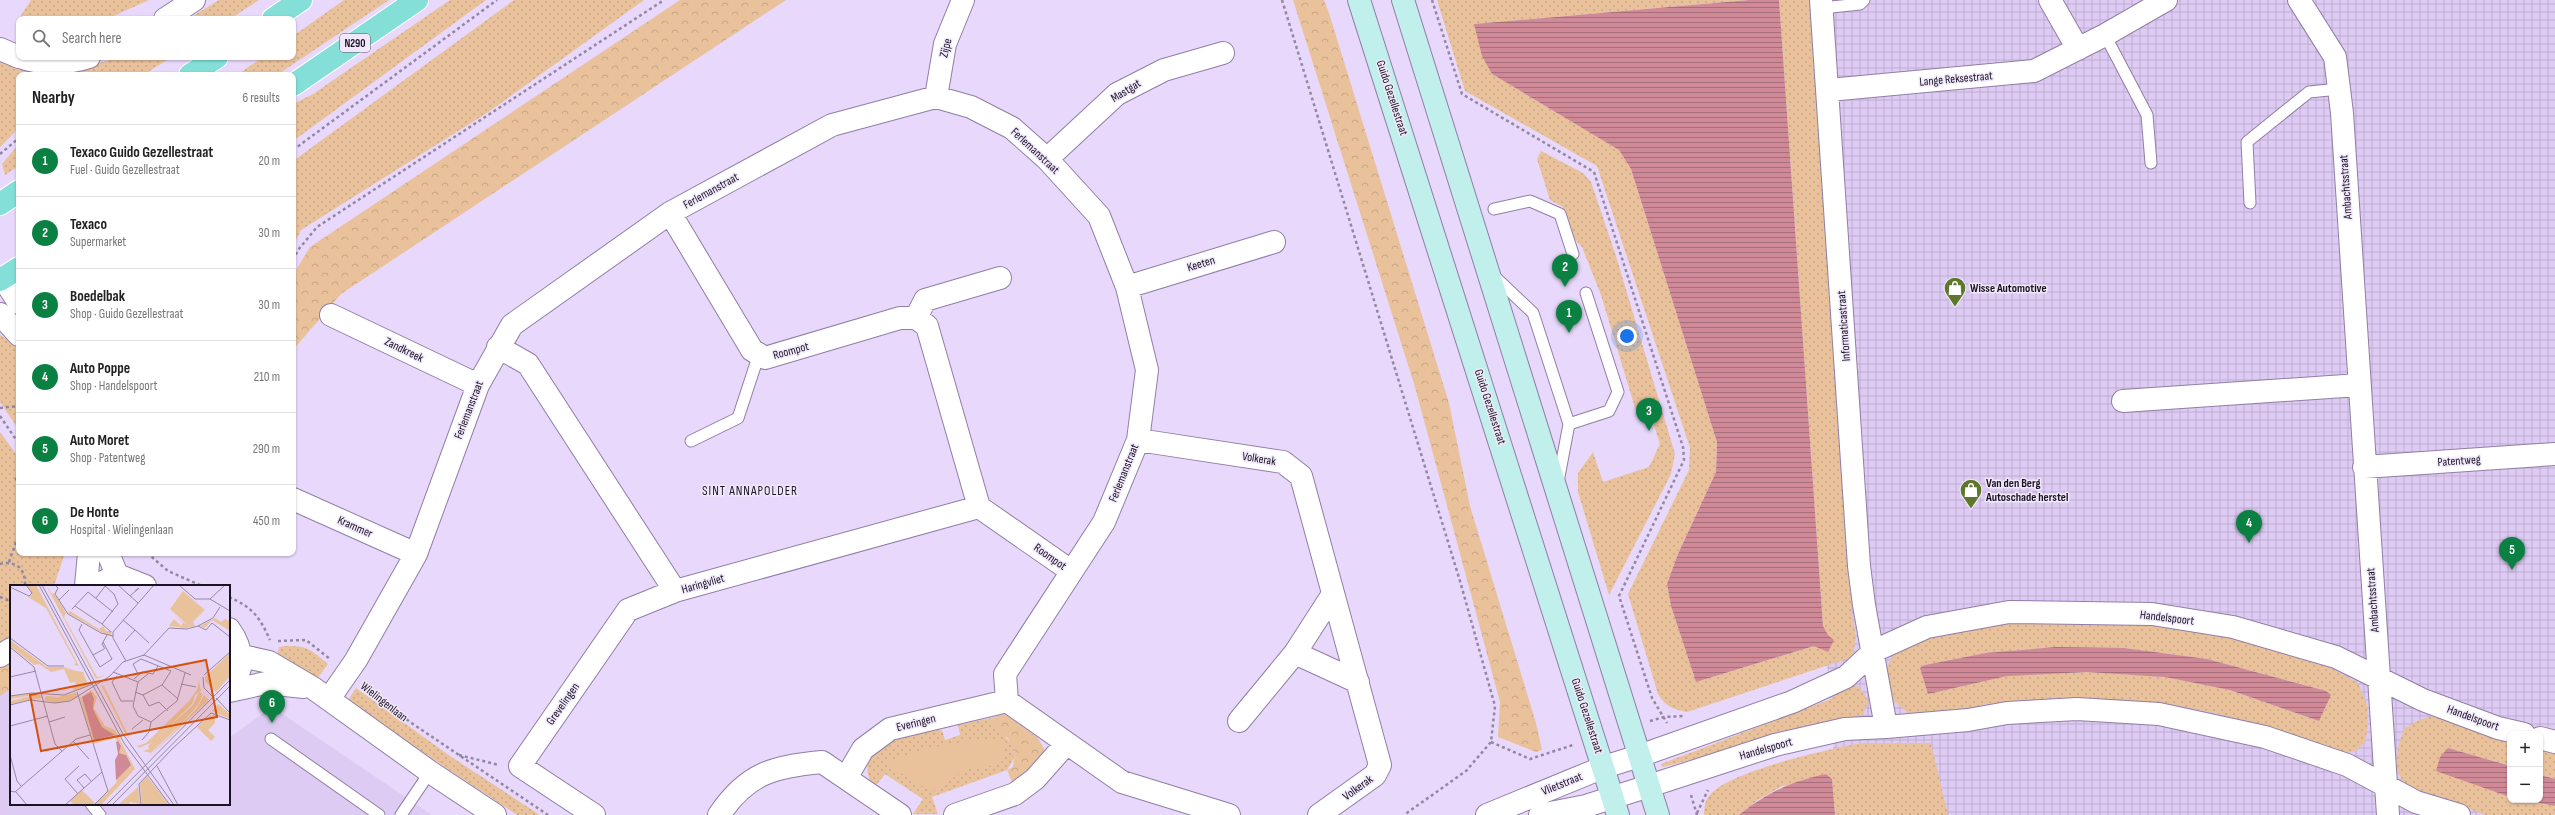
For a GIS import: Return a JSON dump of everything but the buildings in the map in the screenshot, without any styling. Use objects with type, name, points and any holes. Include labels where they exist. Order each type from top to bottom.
[{"type":"main road","points":[[277,16],[301,0]]},
{"type":"main road","name":"N290","points":[[296,83],[417,0]]},
{"type":"main road","name":"Guido Gezellestraat","points":[[1359,0],[1616,806]]},
{"type":"main road","points":[[1403,0],[1557,488],[1658,815]]},
{"type":"main road","points":[[194,72],[212,60]]},
{"type":"main road","points":[[0,204],[16,193]]},
{"type":"street","points":[[170,16],[194,0]]},
{"type":"street","name":"Zijpe","points":[[936,97],[945,44],[963,0]]},
{"type":"street","points":[[2050,0],[2078,50]]},
{"type":"street","name":"Lange Reksestraat","points":[[1829,90],[2034,72],[2106,35],[2166,0]]},
{"type":"street","name":"Ambachtsstraat","points":[[2299,0],[2335,57],[2339,89],[2388,815]]},
{"type":"street","name":"Informaticastraat","points":[[1822,4],[1860,566],[1864,605],[1874,651]]},
{"type":"street","points":[[0,49],[16,56]]},
{"type":"street","name":"Mastgat","points":[[1047,159],[1117,94],[1164,70],[1223,53]]},
{"type":"street","points":[[27,60],[32,62],[73,62],[79,60]]},
{"type":"street","name":"Ferlemanstraat","points":[[322,693],[346,672],[416,554],[478,385],[498,347],[512,325],[670,213],[832,125],[936,97],[971,107],[1012,128],[1047,159],[1099,216],[1127,286],[1147,370],[1138,440],[1104,522],[1006,674],[1007,701]]},
{"type":"street","name":"Roompot","points":[[670,213],[752,350],[765,358],[783,354],[900,318],[916,318]]},
{"type":"street","name":"Keeten","points":[[1127,286],[1274,242]]},
{"type":"street","points":[[6,275],[16,297]]},
{"type":"street","points":[[979,507],[927,326],[916,318],[925,300],[1000,278]]},
{"type":"street","points":[[0,314],[16,332]]},
{"type":"street","name":"Zandkreek","points":[[331,315],[478,385]]},
{"type":"street","name":"Haringvliet","points":[[498,347],[528,364],[675,591],[979,507]]},
{"type":"street","points":[[2123,401],[2359,385]]},
{"type":"street","name":"Volkerak","points":[[1138,440],[1283,462],[1301,476],[1380,765],[1376,776],[1319,815]]},
{"type":"street","name":"Patentweg","points":[[2364,467],[2555,454]]},
{"type":"street","name":"Krammer","points":[[296,500],[416,554]]},
{"type":"street","name":"Roompot","points":[[979,507],[1071,571]]},
{"type":"street","points":[[86,585],[89,556]]},
{"type":"street","points":[[109,556],[119,581]]},
{"type":"street","points":[[100,585],[119,581],[140,585]]},
{"type":"street","name":"Grevelingen","points":[[528,772],[520,766],[628,610],[675,591]]},
{"type":"street","points":[[1239,721],[1295,653],[1333,594]]},
{"type":"street","name":"Handelspoort","points":[[1874,651],[1927,627],[2009,612],[2152,614],[2233,627],[2336,657],[2423,700],[2498,728],[2511,731]]},
{"type":"street","points":[[230,634],[236,656],[236,681],[230,690]]},
{"type":"street","points":[[0,656],[10,650]]},
{"type":"street","points":[[1639,756],[1792,702],[1846,677],[1874,651]]},
{"type":"street","points":[[1874,651],[1886,727]]},
{"type":"street","points":[[1295,653],[1358,682]]},
{"type":"street","points":[[0,656],[10,654]]},
{"type":"street","points":[[236,656],[269,662],[322,693],[430,772],[495,815]]},
{"type":"street","points":[[230,691],[266,683],[322,693]]},
{"type":"street","points":[[1007,701],[1122,782],[1229,815]]},
{"type":"street","name":"Everingen","points":[[846,778],[863,749],[890,729],[1007,701]]},
{"type":"street","name":"Handelspoort","points":[[1649,786],[1775,745],[1845,729],[1968,720],[2007,713],[2077,709],[2159,714],[2265,737],[2347,765],[2416,802],[2460,815]]},
{"type":"street","points":[[2543,739],[2555,742]]},
{"type":"street","points":[[955,815],[986,810],[1015,794],[1034,778],[1066,744]]},
{"type":"street","name":"Vlietstraat","points":[[1487,815],[1604,767],[1639,756]]},
{"type":"street","points":[[719,815],[739,790],[754,779],[782,766],[822,762],[900,815]]},
{"type":"street","points":[[528,772],[594,815]]},
{"type":"street","name":"Vlietstraat","points":[[1540,815],[1586,806],[1616,806],[1649,786]]},
{"type":"lane","points":[[1822,4],[1860,4],[1864,0]]},
{"type":"lane","points":[[2106,35],[2147,115],[2151,163]]},
{"type":"lane","points":[[2250,204],[2247,142],[2309,92],[2339,89]]},
{"type":"lane","points":[[1494,209],[1530,201],[1560,214],[1573,254]]},
{"type":"lane","points":[[1488,270],[1533,313],[1569,424],[1557,488]]},
{"type":"lane","points":[[1569,424],[1609,411],[1618,392],[1586,293]]},
{"type":"lane","points":[[691,441],[738,418],[760,354]]},
{"type":"lane","points":[[270,740],[379,815]]},
{"type":"lane","points":[[401,815],[430,772]]},
{"type":"path","points":[[296,148],[497,0]]},
{"type":"path","points":[[296,254],[317,228],[664,0]]},
{"type":"path","points":[[1282,0],[1460,581],[1495,706],[1491,742],[1466,771],[1404,815]]},
{"type":"path","points":[[0,154],[16,141]]},
{"type":"path","points":[[0,408],[16,406]]},
{"type":"path","points":[[0,416],[16,440]]},
{"type":"path","points":[[9,562],[16,542]]},
{"type":"path","points":[[150,556],[168,571],[200,585]]},
{"type":"path","points":[[0,564],[9,562],[20,566],[26,577],[25,585]]},
{"type":"path","points":[[0,597],[7,600],[10,599]]},
{"type":"path","name":"Wielingenlaan","points":[[230,597],[248,605],[261,621],[270,642],[306,640],[410,722],[548,815]]},
{"type":"path","points":[[457,754],[528,772]]},
{"type":"shaded area","points":[[1749,0],[1779,0],[1823,626],[1828,635],[1834,640],[1828,652],[1814,646],[1696,682],[1671,606],[1667,584],[1678,554],[1716,472],[1717,442],[1631,169],[1619,150],[1492,74],[1482,56],[1474,24]]},
{"type":"shaded area","points":[[1780,0],[2555,0],[2555,815],[1838,815]]},
{"type":"shaded area","points":[[0,611],[7,664],[10,663],[10,805],[230,805],[230,737],[272,707],[432,815],[0,815]]},
{"type":"shaded area","points":[[2056,647],[2124,648],[2207,659],[2326,691],[2331,695],[2319,721],[2230,690],[2165,677],[2087,672],[2007,676],[1928,694],[1920,668],[1925,665],[1986,653]]},
{"type":"shaded area","points":[[2448,748],[2507,765],[2507,796],[2436,771],[2440,757]]},
{"type":"shaded area","points":[[1826,774],[1832,779],[1835,815],[1739,815],[1760,800],[1790,784]]},
{"type":"shaded area","points":[[2543,776],[2555,779],[2555,806],[2540,803],[2543,803]]},
{"type":"green space","points":[[31,0],[149,0],[114,16],[21,16]]},
{"type":"green space","points":[[219,0],[259,0],[235,16],[193,16]]},
{"type":"green space","points":[[344,0],[389,0],[281,72],[241,72],[259,60],[296,60],[296,34]]},
{"type":"green space","points":[[450,0],[486,0],[296,139],[296,102],[313,94]]},
{"type":"green space","points":[[514,0],[644,0],[490,111],[301,230],[296,240],[296,159]]},
{"type":"green space","points":[[680,0],[786,0],[341,294],[296,346],[296,270],[310,247]]},
{"type":"green space","points":[[1293,0],[1324,0],[1329,13],[1449,403],[1470,506],[1536,723],[1542,750],[1536,752],[1498,737],[1500,702],[1415,387]]},
{"type":"green space","points":[[1437,0],[1749,0],[1474,24],[1492,74],[1619,150],[1631,169],[1717,442],[1716,472],[1678,554],[1667,584],[1671,606],[1696,682],[1814,646],[1828,635],[1823,626],[1779,0],[1810,0],[1823,158],[1852,614],[1856,637],[1853,655],[1847,659],[1687,712],[1670,707],[1658,694],[1628,594],[1689,470],[1690,448],[1597,166],[1465,91]]},
{"type":"green space","points":[[109,60],[167,60],[148,72],[73,72],[75,70]]},
{"type":"green space","points":[[0,61],[31,72],[16,72],[16,131],[0,147]]},
{"type":"green space","points":[[16,148],[16,168],[5,175],[2,164]]},
{"type":"green space","points":[[1541,151],[1583,173],[1591,182],[1616,256],[1675,454],[1671,474],[1609,595],[1578,492],[1578,473],[1593,452],[1603,482],[1649,467],[1660,444],[1648,407],[1636,411],[1601,295],[1582,247],[1574,238],[1563,207],[1550,200],[1537,159]]},
{"type":"green space","points":[[0,335],[16,344],[16,426],[0,402]]},
{"type":"green space","points":[[0,432],[16,454],[16,556],[64,556],[54,585],[10,585],[10,643],[0,649]]},
{"type":"green space","points":[[2123,621],[2197,629],[2272,647],[2333,669],[2358,683],[2367,705],[2368,726],[2365,742],[2357,750],[2337,756],[2224,715],[2169,704],[2068,697],[1986,704],[1941,717],[1922,717],[1907,712],[1894,701],[1886,688],[1887,667],[1895,652],[1907,643],[1993,623]],"holes":[[[2056,647],[2124,648],[2207,659],[2326,691],[2331,695],[2318,721],[2230,690],[2165,677],[2087,672],[2007,676],[1928,694],[1920,668],[1925,665],[1986,653]]]},
{"type":"green space","points":[[299,646],[309,649],[328,664],[315,682],[276,661],[279,647]]},
{"type":"green space","points":[[10,663],[10,690],[0,696],[0,668]]},
{"type":"green space","points":[[1847,684],[1855,685],[1865,695],[1868,702],[1863,715],[1663,767],[1661,764],[1831,699]]},
{"type":"green space","points":[[356,688],[450,756],[540,815],[517,815],[347,702]]},
{"type":"green space","points":[[1005,714],[1037,737],[1045,750],[1043,756],[1014,787],[1007,770],[1013,767],[1015,750],[1008,738],[996,731],[991,718]]},
{"type":"green space","points":[[2437,715],[2507,737],[2507,765],[2448,748],[2507,796],[2507,803],[2540,803],[2555,806],[2555,815],[2486,815],[2425,793],[2403,782],[2395,767],[2399,744],[2404,729],[2419,720]]},
{"type":"green space","points":[[991,718],[995,726],[1014,747],[1015,753],[1013,760],[1007,770],[932,797],[938,814],[913,814],[923,799],[885,774],[874,788],[870,781],[867,768],[870,755],[880,744],[887,740],[907,733],[942,730],[945,740],[960,735],[958,725]]},
{"type":"green space","points":[[977,739],[1006,742],[1001,764],[965,770],[932,792],[884,763],[925,749]]},
{"type":"green space","points":[[1862,743],[1931,743],[1948,815],[1835,815],[1832,779],[1782,786],[1758,800],[1739,815],[1704,815],[1705,804],[1710,795],[1721,786],[1737,778],[1781,762]]},
{"type":"green space","points":[[2543,748],[2555,750],[2555,779],[2543,776]]},
{"type":"place","name":"Texaco","points":[[1565,287]]},
{"type":"place","name":"Wisse Automotive","points":[[1955,308]]},
{"type":"place","name":"Texaco Guido Gezellestraat","points":[[1569,333]]},
{"type":"place","name":"Boedelbak","points":[[1649,431]]},
{"type":"place","name":"Van den Berg Autoschade herstel","points":[[1971,510]]},
{"type":"place","name":"Auto Poppe","points":[[2249,543]]},
{"type":"place","name":"Auto Moret","points":[[2512,570]]},
{"type":"place","name":"De Honte","points":[[272,723]]},
{"type":"district","name":"SINT ANNAPOLDER","points":[[750,491]]}]
